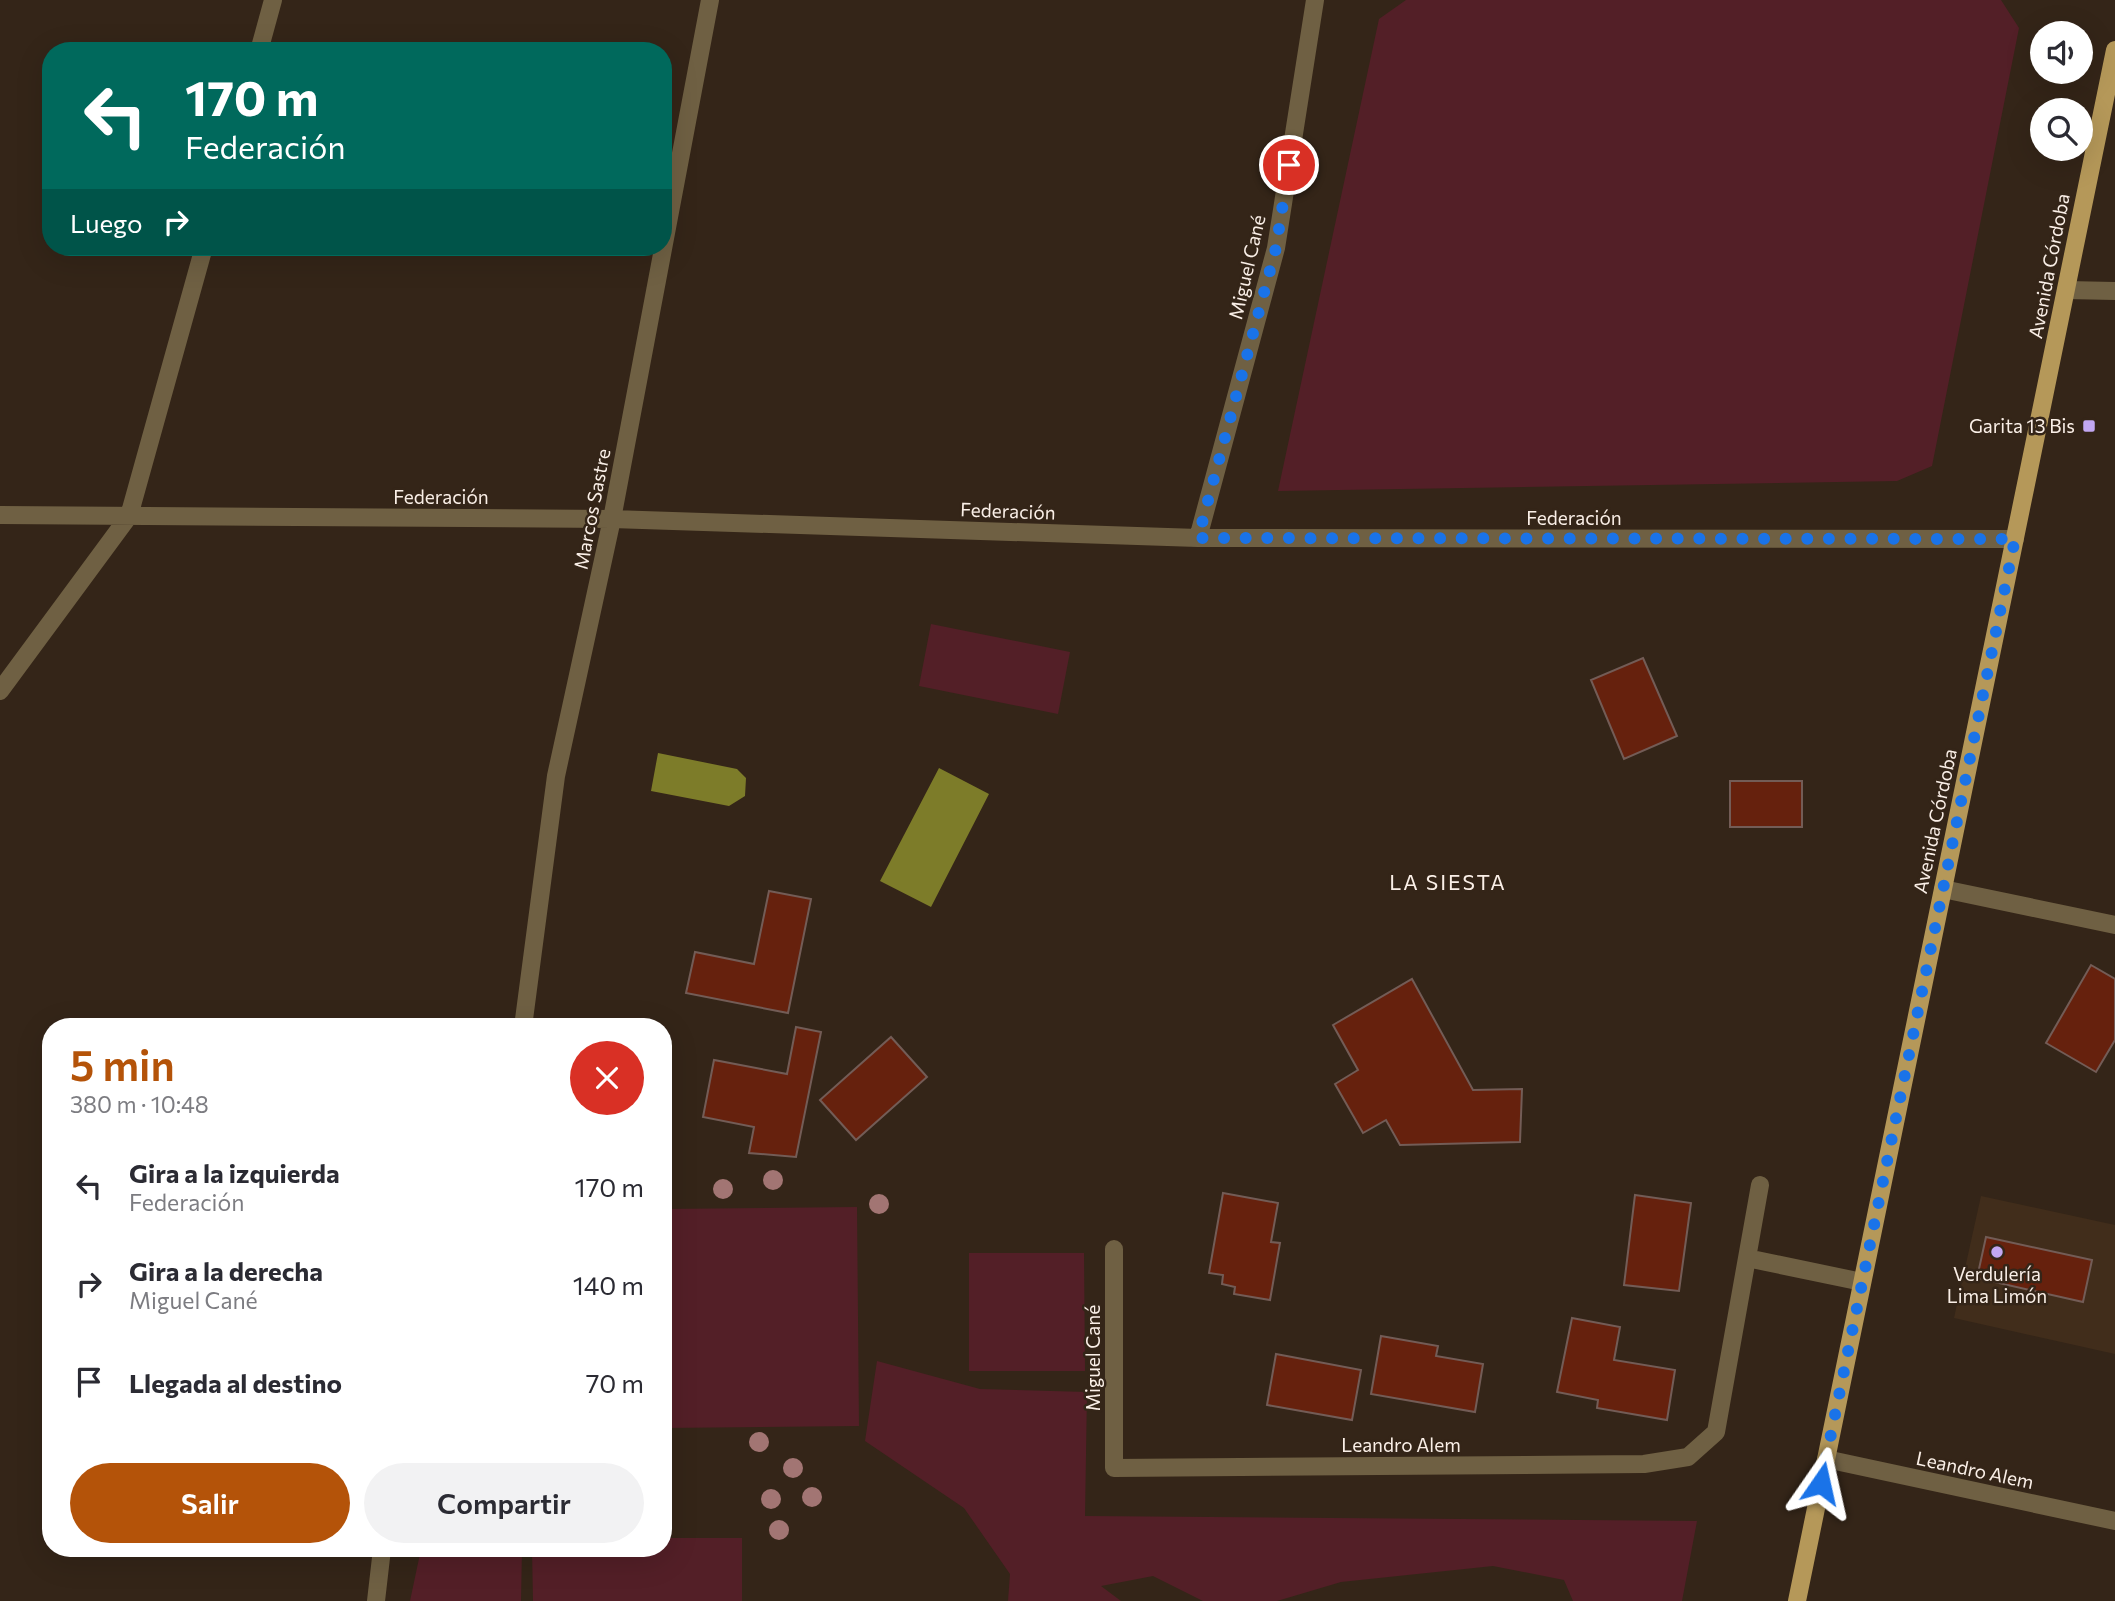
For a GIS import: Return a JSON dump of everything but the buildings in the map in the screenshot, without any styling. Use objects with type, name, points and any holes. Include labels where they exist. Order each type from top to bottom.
[{"type":"main road","name":"Avenida Córdoba","points":[[1797,1601],[2115,50]]},
{"type":"street","points":[[261,42],[273,0]]},
{"type":"street","name":"Marcos Sastre","points":[[672,201],[710,0]]},
{"type":"street","name":"Miguel Cané","points":[[1198,538],[1276,248],[1315,0]]},
{"type":"street","points":[[0,691],[130,516],[202,256]]},
{"type":"street","name":"Marcos Sastre","points":[[524,1018],[556,776],[612,519],[662,256]]},
{"type":"street","points":[[2066,290],[2115,291]]},
{"type":"street","name":"Federación","points":[[0,515],[612,519],[1198,538],[2015,539]]},
{"type":"street","points":[[1943,889],[2115,925]]},
{"type":"street","points":[[1760,1185],[1747,1258],[1863,1282]]},
{"type":"street","name":"Miguel Cané","points":[[1114,1249],[1114,1468]]},
{"type":"street","name":"Leandro Alem","points":[[1114,1468],[1644,1464],[1688,1457],[1716,1432],[1747,1258]]},
{"type":"street","name":"Leandro Alem","points":[[1826,1459],[2115,1521]]},
{"type":"street","points":[[376,1601],[381,1557]]},
{"type":"shaded area","points":[[1406,0],[2001,0],[2019,28],[1932,466],[1897,481],[1278,491],[1379,19]]},
{"type":"shaded area","points":[[931,624],[1070,652],[1058,714],[919,686]]},
{"type":"shaded area","points":[[658,753],[737,769],[746,778],[745,796],[729,806],[651,791]]},
{"type":"shaded area","points":[[939,768],[989,794],[931,907],[880,881]]},
{"type":"shaded area","points":[[1981,1196],[2115,1225],[2115,1354],[1954,1318]]},
{"type":"shaded area","points":[[857,1207],[859,1426],[672,1428],[672,1209]]},
{"type":"shaded area","points":[[969,1253],[1084,1253],[1085,1371],[969,1371]]},
{"type":"shaded area","points":[[877,1361],[980,1389],[1087,1392],[1085,1516],[1697,1521],[1682,1601],[1573,1601],[1564,1580],[1493,1566],[1341,1582],[1277,1601],[1203,1601],[1153,1576],[1101,1586],[1121,1601],[1008,1601],[1010,1574],[964,1508],[865,1441]]},
{"type":"shaded area","points":[[672,1538],[742,1538],[742,1601],[533,1601],[532,1557],[672,1557]]},
{"type":"shaded area","points":[[419,1557],[522,1557],[521,1601],[410,1601]]},
{"type":"place","name":"Garita 13 Bis","points":[[2089,426]]},
{"type":"place","name":"Verdulería Lima Limón","points":[[1997,1252]]},
{"type":"district","name":"LA SIESTA","points":[[1448,883]]},
{"type":"route","points":[[1289,165],[1276,248],[1198,538],[2015,539],[1821,1483]]}]
